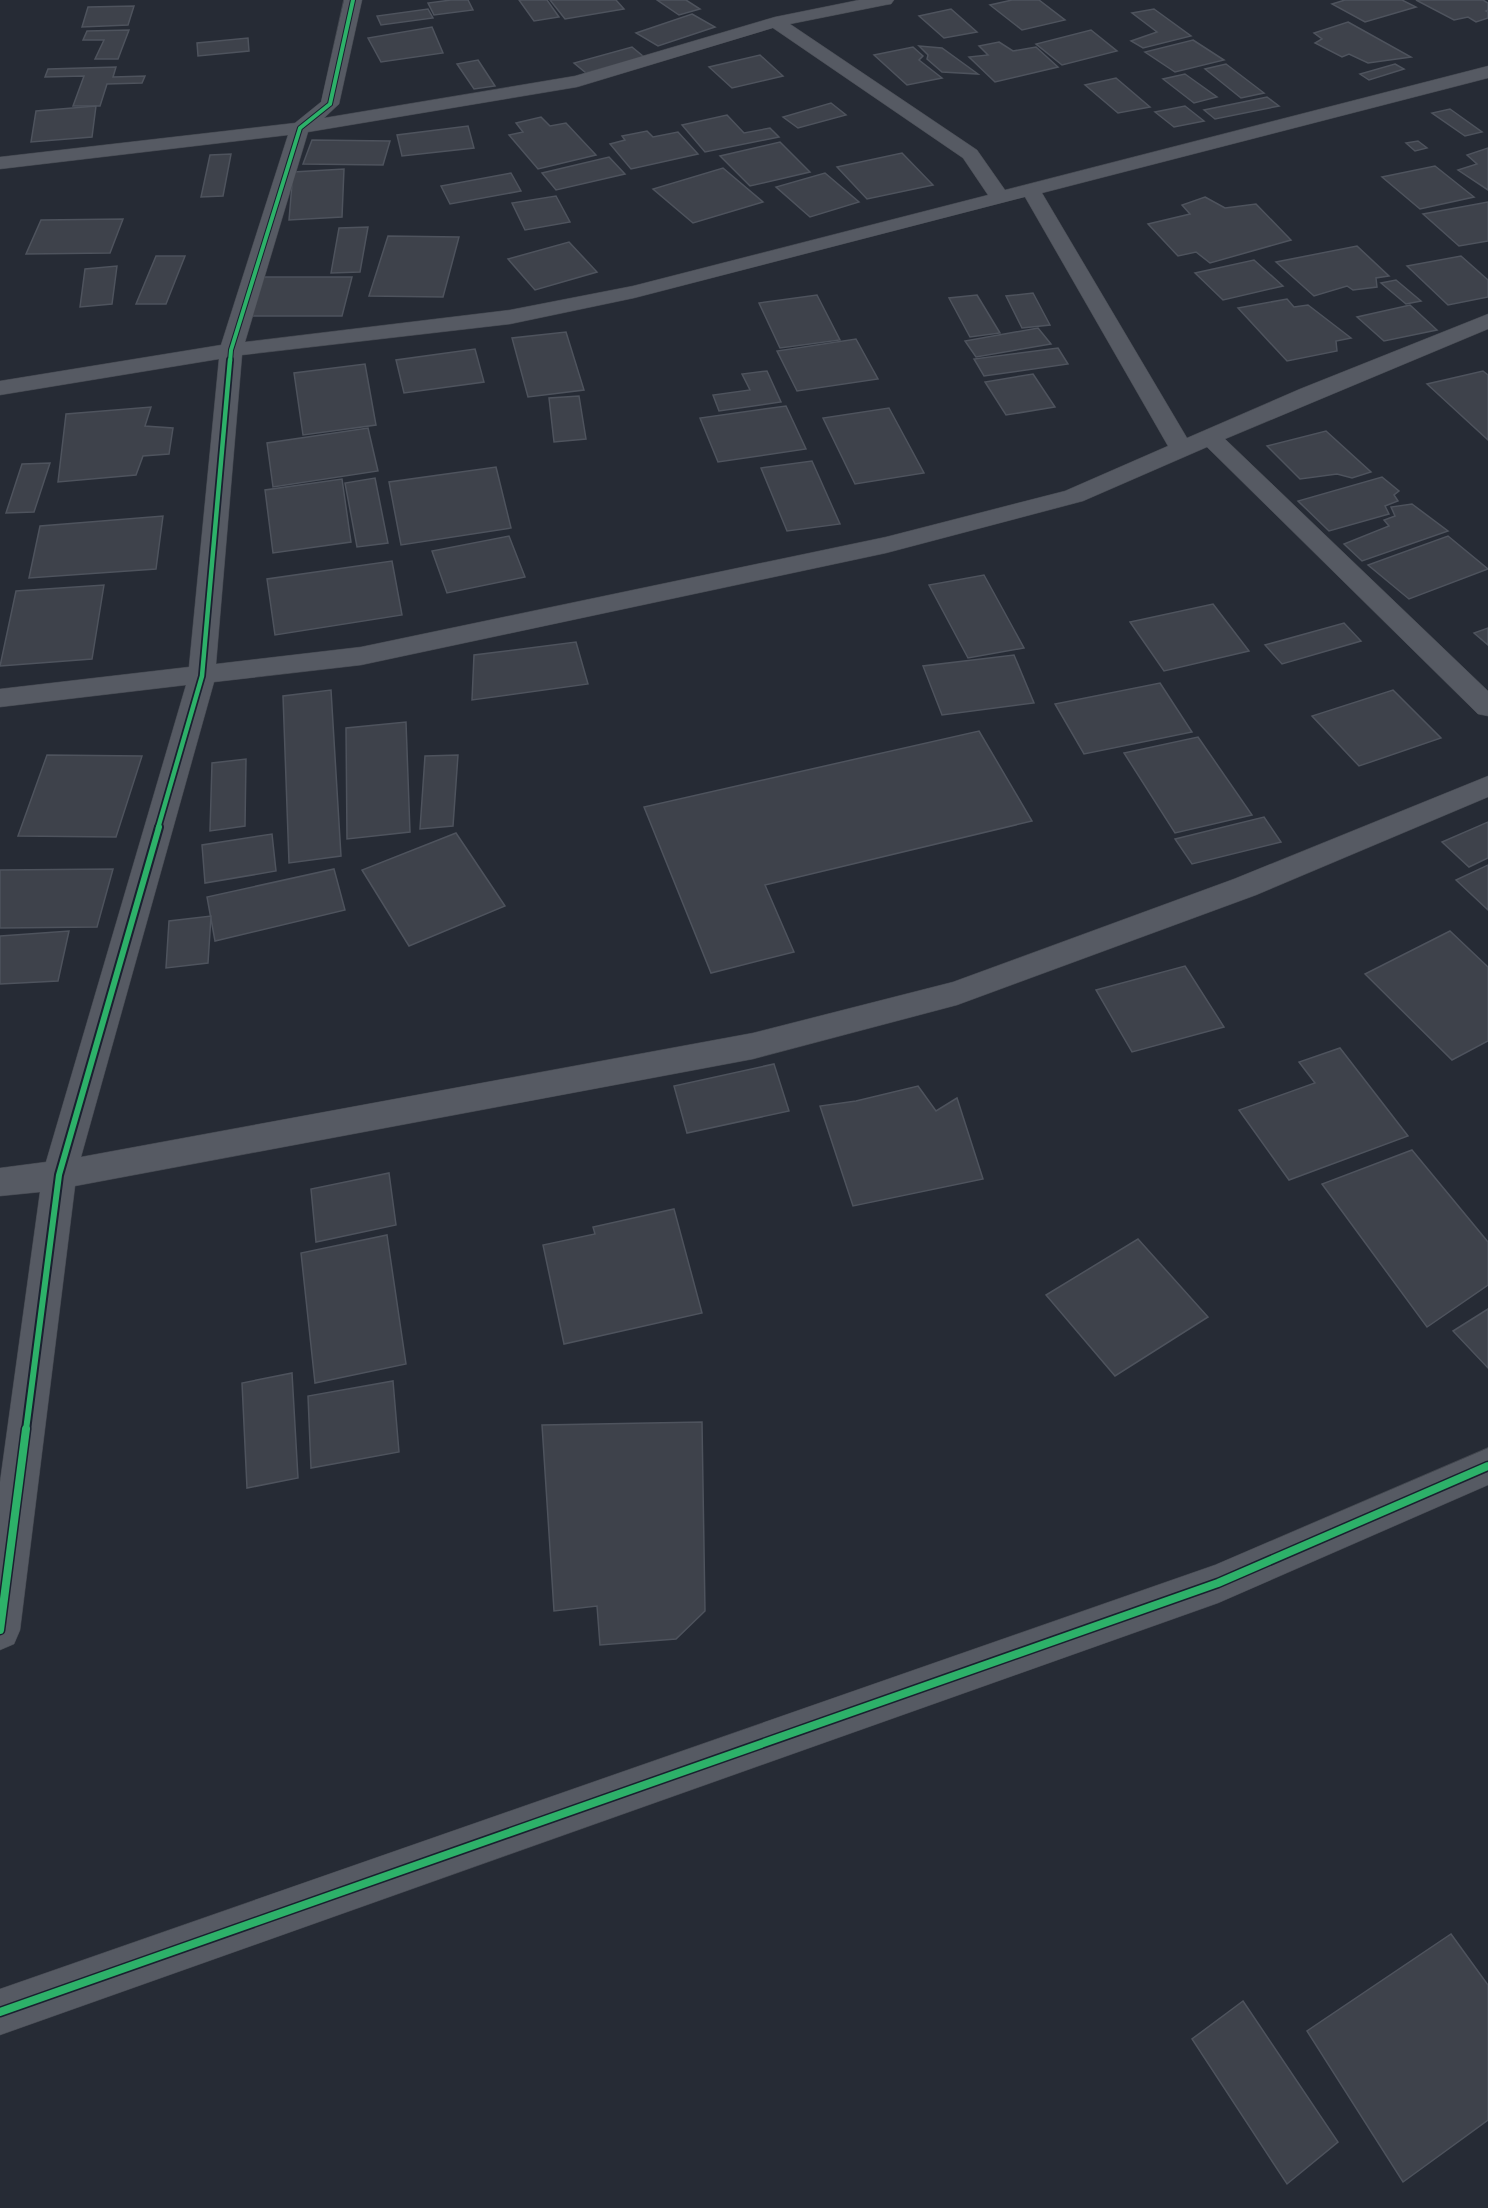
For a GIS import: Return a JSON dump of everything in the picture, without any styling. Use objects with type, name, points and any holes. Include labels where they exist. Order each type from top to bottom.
[{"type":"street","points":[[0,1630],[59,1175],[202,676],[231,350],[300,128],[330,104],[353,0]]},
{"type":"street","points":[[0,163],[300,128],[577,81],[775,21],[885,0]]},
{"type":"street","points":[[775,21],[970,154],[1000,197]]},
{"type":"street","points":[[0,388],[231,350],[510,317],[634,292],[1488,72]]},
{"type":"street","points":[[1030,189],[1181,449]]},
{"type":"street","points":[[0,698],[361,656],[886,544],[1074,496],[1308,394],[1488,321]]},
{"type":"street","points":[[1210,436],[1488,707]]},
{"type":"street","points":[[0,1182],[59,1175],[753,1046],[957,993],[1245,887],[1488,786]]},
{"type":"street","points":[[0,2012],[1218,1583],[1488,1466]]},
{"type":"building","points":[[468,0],[473,10],[434,15],[428,3]]},
{"type":"building","points":[[519,0],[547,0],[559,17],[534,21]]},
{"type":"building","points":[[550,0],[616,0],[624,9],[565,19]]},
{"type":"building","points":[[657,0],[686,0],[700,9],[679,15]]},
{"type":"building","points":[[1012,0],[1039,0],[1065,20],[1022,30],[990,5]]},
{"type":"building","points":[[1345,0],[1402,0],[1416,7],[1365,22],[1332,4]]},
{"type":"building","points":[[1416,0],[1483,0],[1488,3],[1486,11],[1488,18],[1476,22],[1468,17],[1454,20]]},
{"type":"building","points":[[134,6],[128,25],[82,27],[88,7]]},
{"type":"building","points":[[428,9],[433,18],[381,25],[377,16]]},
{"type":"building","points":[[951,9],[977,32],[944,38],[919,16]]},
{"type":"building","points":[[1154,9],[1191,36],[1143,48],[1131,41],[1157,32],[1132,13]]},
{"type":"building","points":[[692,14],[715,27],[658,46],[636,33]]},
{"type":"building","points":[[1348,22],[1411,57],[1368,63],[1349,54],[1342,57],[1315,43],[1322,39],[1314,33]]},
{"type":"building","points":[[432,27],[443,53],[381,62],[368,38]]},
{"type":"building","points":[[129,30],[118,59],[95,59],[104,40],[83,40],[87,31]]},
{"type":"building","points":[[1091,30],[1117,51],[1062,65],[1036,44]]},
{"type":"building","points":[[248,38],[249,51],[198,56],[197,43]]},
{"type":"building","points":[[1193,40],[1224,60],[1175,72],[1145,52]]},
{"type":"building","points":[[999,42],[1013,51],[1036,47],[1058,67],[995,82],[969,57],[988,55],[979,46]]},
{"type":"building","points":[[919,46],[942,48],[978,74],[942,72],[927,59],[928,55]]},
{"type":"building","points":[[632,47],[644,57],[586,73],[574,63]]},
{"type":"building","points":[[913,47],[923,56],[919,60],[942,78],[907,85],[874,55]]},
{"type":"building","points":[[760,55],[783,76],[732,88],[709,67]]},
{"type":"building","points":[[478,60],[495,86],[474,89],[457,64]]},
{"type":"building","points":[[1226,64],[1264,93],[1241,98],[1205,69]]},
{"type":"building","points":[[1395,64],[1404,69],[1369,80],[1360,74]]},
{"type":"building","points":[[116,67],[113,77],[145,76],[142,83],[107,84],[100,106],[73,106],[84,76],[45,77],[48,69]]},
{"type":"building","points":[[1185,74],[1217,97],[1194,103],[1163,79]]},
{"type":"building","points":[[1116,78],[1150,107],[1118,113],[1085,85]]},
{"type":"building","points":[[1267,97],[1279,106],[1215,119],[1204,110]]},
{"type":"building","points":[[831,103],[846,115],[798,128],[783,117]]},
{"type":"building","points":[[96,106],[92,137],[31,142],[36,111]]},
{"type":"building","points":[[1185,106],[1204,121],[1174,127],[1155,112]]},
{"type":"building","points":[[1450,109],[1482,132],[1465,136],[1432,113]]},
{"type":"building","points":[[727,115],[744,133],[770,128],[779,137],[705,152],[682,125]]},
{"type":"building","points":[[541,117],[550,126],[566,123],[596,155],[538,169],[509,135],[523,132],[516,123]]},
{"type":"building","points":[[468,126],[474,148],[402,156],[397,135]]},
{"type":"building","points":[[647,131],[653,137],[678,132],[698,154],[631,169],[610,144],[625,140],[622,136]]},
{"type":"building","points":[[312,140],[390,141],[383,165],[303,164]]},
{"type":"building","points":[[1418,141],[1427,148],[1415,151],[1406,143]]},
{"type":"building","points":[[780,142],[810,172],[750,186],[720,156]]},
{"type":"building","points":[[1488,148],[1488,190],[1458,170],[1477,164],[1467,155]]},
{"type":"building","points":[[902,153],[933,185],[867,199],[837,167]]},
{"type":"building","points":[[231,154],[223,196],[201,197],[210,155]]},
{"type":"building","points":[[609,157],[625,174],[556,190],[542,173]]},
{"type":"building","points":[[1435,166],[1474,197],[1420,209],[1382,177]]},
{"type":"building","points":[[723,168],[763,202],[693,223],[653,189]]},
{"type":"building","points":[[344,169],[342,217],[289,220],[293,172]]},
{"type":"building","points":[[511,173],[521,191],[450,204],[441,186]]},
{"type":"building","points":[[825,173],[859,202],[810,217],[776,187]]},
{"type":"building","points":[[556,196],[570,222],[525,230],[512,203]]},
{"type":"building","points":[[1205,197],[1225,208],[1256,204],[1291,240],[1210,263],[1196,252],[1178,256],[1148,224],[1190,214],[1182,205]]},
{"type":"building","points":[[1488,202],[1488,241],[1459,246],[1423,214]]},
{"type":"building","points":[[123,219],[110,253],[26,254],[41,220]]},
{"type":"building","points":[[368,227],[360,272],[331,273],[339,228]]},
{"type":"building","points":[[388,236],[459,237],[443,297],[369,296]]},
{"type":"building","points":[[569,242],[597,272],[535,290],[508,259]]},
{"type":"building","points":[[1357,246],[1389,276],[1376,278],[1377,287],[1353,290],[1347,286],[1314,296],[1276,262]]},
{"type":"building","points":[[156,256],[185,256],[166,304],[136,304]]},
{"type":"building","points":[[1461,256],[1488,280],[1488,297],[1448,305],[1407,266]]},
{"type":"building","points":[[1254,260],[1283,286],[1223,300],[1195,273]]},
{"type":"building","points":[[117,266],[112,304],[80,307],[85,269]]},
{"type":"building","points":[[264,277],[352,277],[342,316],[252,316]]},
{"type":"building","points":[[1396,280],[1421,301],[1406,304],[1381,283]]},
{"type":"building","points":[[1033,293],[1050,325],[1022,328],[1006,296]]},
{"type":"building","points":[[817,295],[840,340],[780,348],[759,303]]},
{"type":"building","points":[[977,295],[1000,333],[970,337],[949,298]]},
{"type":"building","points":[[1287,299],[1294,307],[1308,305],[1351,338],[1336,341],[1337,351],[1287,361],[1238,308]]},
{"type":"building","points":[[1410,305],[1437,330],[1384,341],[1357,317]]},
{"type":"building","points":[[1038,328],[1051,344],[976,357],[965,341]]},
{"type":"building","points":[[566,332],[584,390],[528,397],[512,338]]},
{"type":"building","points":[[856,339],[878,379],[797,391],[777,351]]},
{"type":"building","points":[[1058,348],[1068,364],[984,376],[974,359]]},
{"type":"building","points":[[475,349],[484,382],[404,393],[396,360]]},
{"type":"building","points":[[365,364],[376,425],[303,435],[294,373]]},
{"type":"building","points":[[767,371],[781,402],[719,411],[713,395],[750,390],[742,374]]},
{"type":"building","points":[[1483,371],[1488,375],[1488,440],[1427,384]]},
{"type":"building","points":[[1033,374],[1055,407],[1006,415],[985,382]]},
{"type":"building","points":[[579,396],[586,439],[554,442],[549,398]]},
{"type":"building","points":[[786,406],[806,449],[718,462],[700,418]]},
{"type":"building","points":[[151,407],[145,426],[173,428],[169,454],[143,456],[136,475],[58,482],[66,414]]},
{"type":"building","points":[[889,408],[924,473],[855,484],[823,418]]},
{"type":"building","points":[[368,428],[378,471],[273,487],[267,443]]},
{"type":"building","points":[[1326,431],[1371,472],[1352,478],[1337,474],[1300,479],[1267,446]]},
{"type":"building","points":[[812,461],[840,524],[787,531],[761,468]]},
{"type":"building","points":[[50,463],[34,512],[6,513],[22,464]]},
{"type":"building","points":[[496,467],[511,528],[401,545],[389,482]]},
{"type":"building","points":[[1382,477],[1399,491],[1394,495],[1398,501],[1385,506],[1389,514],[1329,531],[1298,501]]},
{"type":"building","points":[[375,478],[388,543],[357,547],[345,483]]},
{"type":"building","points":[[342,479],[351,542],[273,553],[265,490]]},
{"type":"building","points":[[1412,504],[1448,531],[1362,561],[1344,544],[1389,526],[1384,520],[1395,516],[1391,507]]},
{"type":"building","points":[[163,516],[156,569],[29,578],[40,526]]},
{"type":"building","points":[[509,536],[525,577],[447,593],[432,551]]},
{"type":"building","points":[[1448,536],[1488,569],[1409,599],[1368,565]]},
{"type":"building","points":[[392,561],[402,615],[275,635],[267,579]]},
{"type":"building","points":[[984,575],[1024,648],[968,658],[929,585]]},
{"type":"building","points":[[104,585],[92,659],[0,666],[16,591]]},
{"type":"building","points":[[1213,604],[1249,651],[1164,671],[1130,622]]},
{"type":"building","points":[[1344,623],[1361,641],[1282,664],[1265,645]]},
{"type":"building","points":[[1488,628],[1488,645],[1474,633]]},
{"type":"building","points":[[576,642],[588,684],[472,700],[474,655]]},
{"type":"building","points":[[1014,655],[1034,703],[942,715],[923,666]]},
{"type":"building","points":[[1160,683],[1192,732],[1084,754],[1055,704]]},
{"type":"building","points":[[331,690],[341,856],[289,863],[283,696]]},
{"type":"building","points":[[1393,690],[1441,738],[1359,766],[1312,716]]},
{"type":"building","points":[[406,722],[410,832],[347,839],[346,728]]},
{"type":"building","points":[[979,731],[1032,821],[765,885],[794,952],[711,973],[644,807]]},
{"type":"building","points":[[1198,737],[1252,815],[1175,833],[1124,753]]},
{"type":"building","points":[[47,755],[142,756],[116,837],[18,836]]},
{"type":"building","points":[[458,755],[453,826],[420,829],[425,756]]},
{"type":"building","points":[[246,759],[245,826],[210,831],[212,763]]},
{"type":"building","points":[[1264,817],[1281,842],[1192,864],[1175,839]]},
{"type":"building","points":[[1488,822],[1488,858],[1469,867],[1442,842]]},
{"type":"building","points":[[456,833],[505,906],[409,946],[362,870]]},
{"type":"building","points":[[272,834],[276,871],[205,883],[202,845]]},
{"type":"building","points":[[1488,865],[1488,910],[1456,880]]},
{"type":"building","points":[[113,869],[97,927],[0,928],[0,870]]},
{"type":"building","points":[[334,869],[345,910],[215,941],[207,897]]},
{"type":"building","points":[[211,916],[208,963],[166,968],[169,921]]},
{"type":"building","points":[[69,931],[58,981],[0,984],[0,936]]},
{"type":"building","points":[[1450,931],[1488,967],[1488,1041],[1452,1060],[1365,974]]},
{"type":"building","points":[[1185,966],[1224,1027],[1132,1052],[1096,990]]},
{"type":"building","points":[[1340,1048],[1408,1136],[1289,1180],[1239,1110],[1315,1083],[1299,1062]]},
{"type":"building","points":[[774,1064],[789,1111],[687,1133],[674,1086]]},
{"type":"building","points":[[918,1086],[936,1111],[957,1098],[983,1179],[853,1206],[820,1106],[856,1101]]},
{"type":"building","points":[[1412,1150],[1488,1242],[1488,1285],[1427,1327],[1322,1184]]},
{"type":"building","points":[[389,1173],[396,1225],[316,1242],[311,1189]]},
{"type":"building","points":[[674,1209],[702,1313],[564,1344],[543,1245],[595,1234],[593,1227]]},
{"type":"building","points":[[387,1235],[406,1364],[315,1383],[301,1253]]},
{"type":"building","points":[[1138,1239],[1208,1317],[1115,1376],[1046,1295]]},
{"type":"building","points":[[1488,1309],[1488,1368],[1453,1331]]},
{"type":"building","points":[[292,1373],[298,1478],[247,1488],[242,1383]]},
{"type":"building","points":[[393,1381],[399,1452],[311,1468],[308,1396]]},
{"type":"building","points":[[702,1422],[705,1611],[676,1639],[600,1645],[597,1606],[554,1611],[542,1425]]},
{"type":"building","points":[[1451,1934],[1488,1985],[1488,2120],[1403,2182],[1307,2031]]},
{"type":"building","points":[[1243,2001],[1338,2142],[1287,2184],[1192,2039]]},
{"type":"cycle path","points":[[0,1630],[59,1175],[202,676],[231,350],[300,128],[330,104],[353,0]]},
{"type":"cycle path","points":[[0,2012],[1218,1583],[1488,1466]]}]
